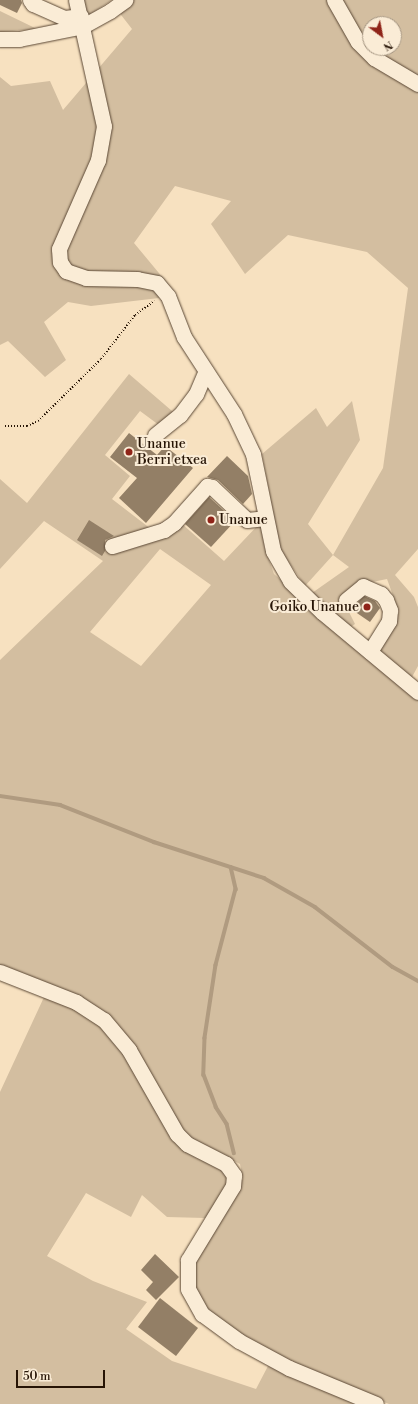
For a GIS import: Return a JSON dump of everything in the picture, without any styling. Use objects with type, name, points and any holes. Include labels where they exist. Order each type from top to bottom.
[{"type":"street","points":[[30,0],[33,4],[65,18],[82,21]]},
{"type":"street","points":[[76,0],[82,21],[104,126],[98,160],[59,249],[60,262],[66,271],[86,278],[137,278],[157,284],[168,296],[184,337],[234,414],[253,454],[260,478],[265,518],[273,551],[290,581],[322,612],[418,692]]},
{"type":"street","points":[[0,39],[19,39],[82,21],[110,11],[125,0]]},
{"type":"street","points":[[334,0],[358,42],[374,58],[418,84]]},
{"type":"street","points":[[155,436],[180,415],[196,394],[206,371]]},
{"type":"street","points":[[112,546],[164,530],[174,523],[207,486],[212,487],[247,520],[265,518]]},
{"type":"street","points":[[346,600],[363,586],[377,591],[386,600],[390,610],[389,621],[370,651]]},
{"type":"street","points":[[0,972],[76,1002],[104,1020],[129,1050],[177,1134],[187,1144],[226,1164],[234,1175],[233,1186],[188,1260],[188,1289],[202,1314],[239,1341],[289,1368],[376,1404]]},
{"type":"path","points":[[5,426],[27,426],[38,421],[101,359],[135,315],[152,302],[168,296]]},
{"type":"shaded area","points":[[82,0],[112,0],[86,17]]},
{"type":"shaded area","points":[[134,0],[330,0],[351,40],[362,48],[362,56],[373,56],[418,88],[418,549],[395,575],[414,597],[418,607],[418,666],[412,677],[379,650],[399,612],[387,579],[358,585],[342,598],[355,624],[349,628],[312,593],[349,567],[333,555],[383,468],[408,288],[367,252],[288,235],[245,274],[211,224],[231,201],[175,186],[134,243],[173,290],[159,298],[91,306],[68,302],[44,322],[66,360],[45,377],[8,341],[0,345],[0,77],[11,86],[50,81],[63,110],[132,29],[118,11]]},
{"type":"shaded area","points":[[341,0],[418,0],[418,78],[381,56],[402,56],[402,16],[362,16],[362,35]]},
{"type":"shaded area","points":[[0,11],[37,29],[0,32]]},
{"type":"shaded area","points":[[129,374],[179,417],[167,431],[140,411],[105,455],[130,476],[112,499],[151,529],[173,516],[224,561],[260,523],[265,549],[274,574],[418,698],[418,1404],[389,1404],[293,1366],[207,1313],[194,1293],[193,1268],[215,1221],[243,1179],[240,1164],[185,1136],[113,1020],[0,967],[0,660],[103,561],[44,521],[0,569],[0,479],[27,503]],"holes":[[[160,549],[211,585],[141,666],[90,632]]]},
{"type":"shaded area","points":[[352,401],[360,440],[308,524],[333,555],[305,586],[280,549],[262,454],[316,408],[327,427]]},
{"type":"shaded area","points":[[45,995],[83,1011],[99,1023],[118,1045],[170,1135],[220,1167],[226,1175],[227,1187],[205,1218],[167,1217],[142,1195],[131,1217],[86,1193],[47,1256],[93,1281],[147,1302],[126,1329],[172,1361],[256,1389],[268,1366],[363,1404],[0,1404],[0,1092]]},
{"type":"building","points":[[0,0],[21,0],[22,3],[17,13],[0,5]]},
{"type":"building","points":[[129,433],[157,455],[165,446],[193,468],[146,523],[119,498],[137,478],[110,457]]},
{"type":"building","points":[[227,456],[248,476],[252,494],[243,504],[218,480],[207,477]]},
{"type":"building","name":"Unanue","points":[[209,497],[235,521],[211,547],[185,524]]},
{"type":"building","points":[[89,520],[114,536],[105,540],[105,551],[102,556],[77,540]]},
{"type":"building","name":"Goiko Unanue","points":[[364,596],[375,601],[380,608],[370,622],[351,609]]},
{"type":"building","points":[[155,1254],[179,1277],[156,1300],[146,1290],[153,1282],[141,1270]]},
{"type":"building","points":[[160,1298],[198,1328],[176,1356],[138,1327]]},
{"type":"waterway","points":[[0,796],[60,805],[154,842],[264,878],[315,907],[393,967],[418,981]]},
{"type":"waterway","points":[[231,867],[236,889],[216,965],[205,1038],[204,1075],[216,1107],[227,1124],[234,1153]]},
{"type":"place","name":"Unanue Berri etxea","points":[[129,452]]},
{"type":"place","name":"Unanue","points":[[211,520]]},
{"type":"place","name":"Goiko Unanue","points":[[367,607]]}]
